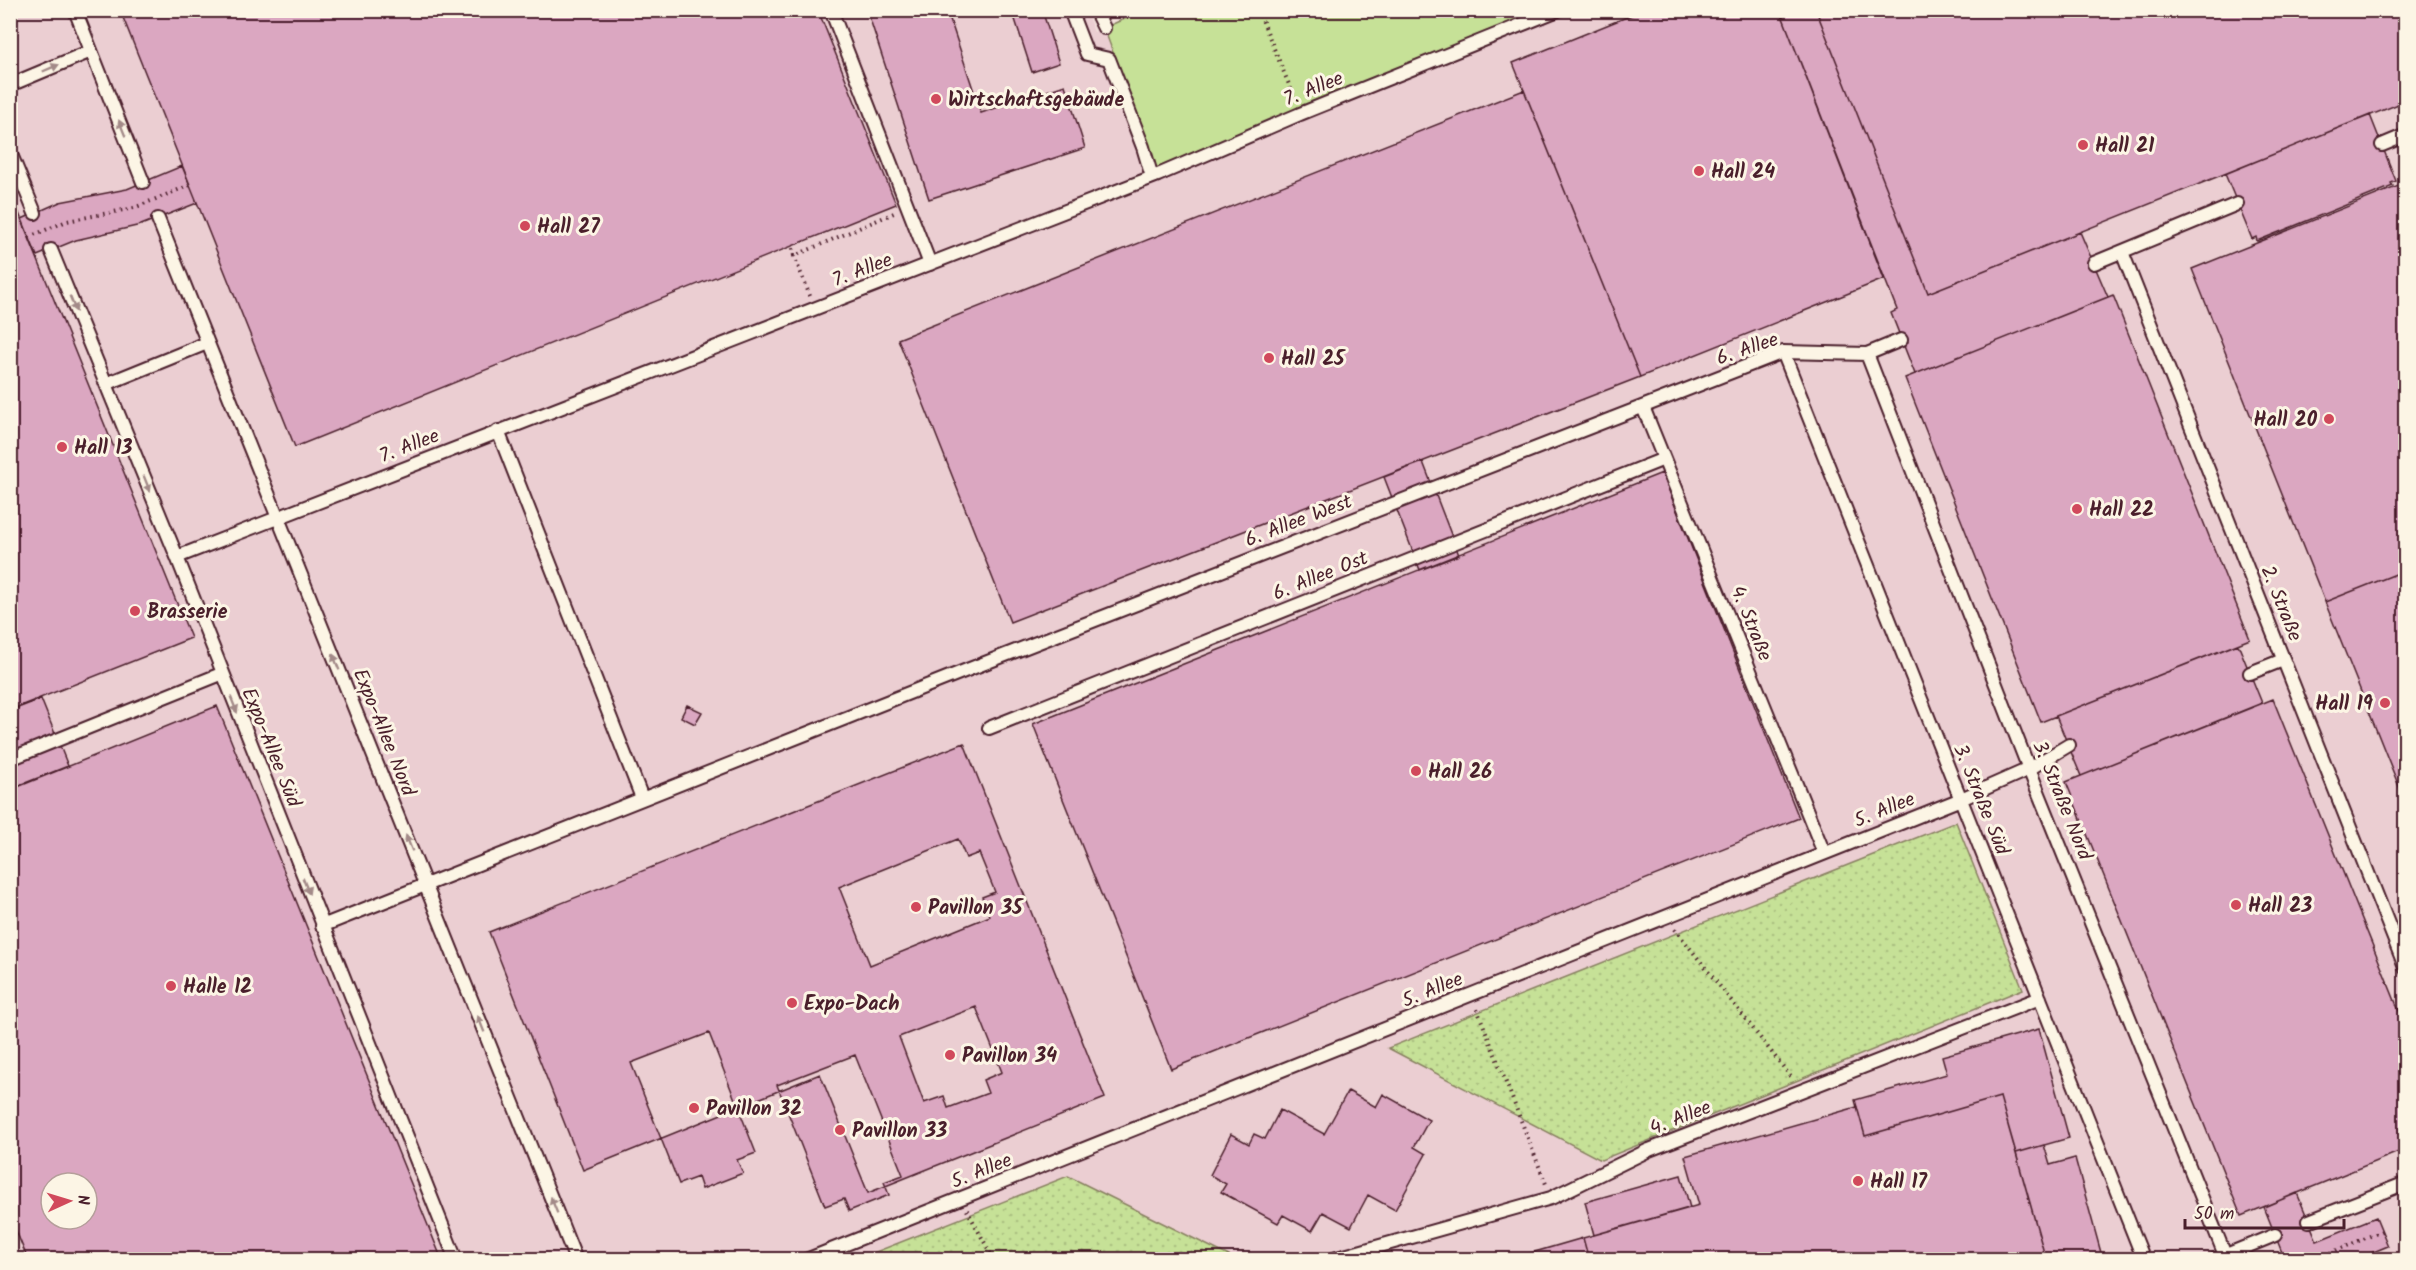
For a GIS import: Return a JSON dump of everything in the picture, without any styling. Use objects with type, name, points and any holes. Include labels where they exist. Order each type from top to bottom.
[{"type":"lane","points":[[75,10],[143,182]]},
{"type":"lane","points":[[831,10],[930,264]]},
{"type":"lane","points":[[1070,10],[1087,54],[1109,59],[1143,147],[1152,177]]},
{"type":"lane","points":[[1095,10],[1104,28]]},
{"type":"lane","name":"7. Allee","points":[[177,557],[1152,177],[1300,114],[1558,10]]},
{"type":"lane","points":[[10,85],[91,51]]},
{"type":"lane","points":[[2382,145],[2406,135]]},
{"type":"lane","points":[[10,152],[35,213]]},
{"type":"lane","points":[[2094,263],[2237,204]]},
{"type":"lane","name":"Expo-Allee Nord","points":[[158,219],[576,1260]]},
{"type":"lane","name":"Expo-Allee Süd","points":[[51,250],[177,557],[221,674],[456,1260]]},
{"type":"lane","name":"2. Straße","points":[[2122,252],[2406,969]]},
{"type":"lane","name":"6. Allee","points":[[1643,407],[1783,352],[1867,354],[1902,340]]},
{"type":"lane","points":[[106,384],[207,343]]},
{"type":"lane","name":"3. Straße Süd","points":[[1783,352],[2144,1260]]},
{"type":"lane","name":"3. Straße Nord","points":[[1867,354],[2222,1258]]},
{"type":"lane","name":"4. Straße","points":[[1643,407],[1824,853]]},
{"type":"lane","name":"6. Allee West","points":[[322,926],[967,670],[1643,407]]},
{"type":"lane","points":[[498,431],[642,798]]},
{"type":"lane","name":"6. Allee Ost","points":[[989,728],[1664,459]]},
{"type":"lane","points":[[2250,673],[2283,660]]},
{"type":"lane","points":[[10,759],[221,674]]},
{"type":"lane","name":"5. Allee","points":[[806,1260],[1961,799],[2029,769],[2069,745]]},
{"type":"lane","name":"4. Allee","points":[[1330,1260],[1551,1198],[1649,1150],[2040,998]]},
{"type":"lane","points":[[2309,1221],[2406,1183]]},
{"type":"lane","points":[[2222,1258],[2275,1235]]},
{"type":"path","points":[[1258,10],[1300,114]]},
{"type":"path","points":[[29,237],[67,221],[134,208],[190,185]]},
{"type":"path","points":[[794,256],[909,206]]},
{"type":"path","points":[[793,248],[814,308]]},
{"type":"path","points":[[1666,917],[1802,1091]]},
{"type":"path","points":[[1472,995],[1551,1198]]},
{"type":"path","points":[[961,1199],[994,1260]]},
{"type":"path","points":[[2314,1260],[2382,1231]]},
{"type":"shaded area","points":[[1085,10],[1094,32],[1144,10],[2405,11],[2405,1259],[11,1259],[10,11]]},
{"type":"green space","points":[[1144,10],[1558,11],[1158,175],[1104,28]]},
{"type":"green space","points":[[1956,822],[2023,989],[1601,1160],[1388,1048]]},
{"type":"green space","points":[[1068,1176],[1235,1259],[858,1259]]},
{"type":"building","name":"Hall 27","points":[[120,10],[818,10],[896,204],[295,447]]},
{"type":"building","name":"Wirtschaftsgebäude","points":[[867,10],[947,10],[981,113],[1065,85],[1085,148],[929,199]]},
{"type":"building","points":[[1012,10],[1042,10],[1059,63],[1032,72]]},
{"type":"building","name":"Hall 24","points":[[1644,10],[1780,10],[1884,279],[1640,377],[1513,63]]},
{"type":"building","points":[[1780,10],[1816,10],[1928,293],[2080,232],[2108,297],[1915,374],[1891,313],[1897,310]]},
{"type":"building","name":"Hall 21","points":[[1816,10],[2406,10],[2406,101],[1928,293]]},
{"type":"building","name":"Hall 25","points":[[1524,90],[1640,377],[1010,622],[898,339]]},
{"type":"building","points":[[2370,115],[2396,181],[2391,183],[2393,186],[2257,241],[2256,237],[2252,239],[2225,174]]},
{"type":"building","points":[[182,166],[197,203],[141,225],[76,240],[37,256],[22,219],[60,202],[127,189]]},
{"type":"building","name":"Hall 20","points":[[2406,183],[2406,570],[2325,602],[2192,269]]},
{"type":"building","name":"Hall 13","points":[[10,191],[191,638],[10,710]]},
{"type":"building","name":"Hall 22","points":[[2113,295],[2250,639],[2041,722],[1905,378]]},
{"type":"building","points":[[1423,462],[1459,555],[1420,570],[1384,477]]},
{"type":"building","name":"Hall 26","points":[[1662,473],[1799,818],[1171,1069],[1033,724]]},
{"type":"building","name":"Hall 19","points":[[2406,570],[2406,804],[2325,602]]},
{"type":"building","points":[[2238,644],[2262,703],[2081,776],[2056,716]]},
{"type":"building","points":[[41,699],[68,766],[10,789],[10,711]]},
{"type":"building","name":"Hall 23","points":[[2273,699],[2406,1028],[2406,1149],[2241,1216],[2066,782]]},
{"type":"building","points":[[687,705],[702,712],[695,724],[681,717]]},
{"type":"building","name":"Halle 12","points":[[217,706],[442,1260],[28,1260],[10,1216],[10,790]]},
{"type":"building","name":"Expo-Dach","points":[[964,743],[1105,1098],[868,1193],[820,1074],[583,1170],[489,932]]},
{"type":"building","name":"Pavillon 35","points":[[958,839],[966,858],[979,853],[995,892],[982,897],[990,916],[870,965],[839,887]]},
{"type":"building","name":"Pavillon 34","points":[[976,1007],[1002,1072],[983,1080],[988,1093],[948,1108],[944,1096],[924,1103],[899,1037]]},
{"type":"building","points":[[2039,1029],[2069,1138],[2016,1153],[2000,1097],[1865,1136],[1855,1100],[1947,1074],[1942,1056]]},
{"type":"building","name":"Pavillon 32","points":[[709,1033],[756,1153],[737,1160],[743,1173],[702,1189],[698,1177],[679,1184],[631,1063]]},
{"type":"building","name":"Pavillon 33","points":[[855,1055],[903,1175],[884,1182],[889,1195],[849,1211],[844,1199],[825,1206],[777,1085]]},
{"type":"building","points":[[1348,1091],[1376,1107],[1383,1094],[1429,1120],[1414,1147],[1426,1154],[1395,1210],[1368,1195],[1351,1227],[1323,1212],[1312,1231],[1283,1215],[1278,1223],[1221,1192],[1226,1184],[1210,1175],[1231,1134],[1249,1144],[1254,1134],[1265,1139],[1280,1110],[1324,1134]]},
{"type":"building","name":"Hall 17","points":[[2000,1097],[2046,1260],[1589,1260],[1583,1238],[1699,1205],[1685,1156],[1857,1107],[1865,1136]]},
{"type":"building","points":[[2044,1145],[2050,1165],[2075,1158],[2103,1260],[2046,1260],[2016,1153]]},
{"type":"building","points":[[1681,1175],[1690,1208],[1594,1235],[1585,1202]]},
{"type":"building","points":[[2297,1193],[2317,1241],[2376,1217],[2388,1246],[2354,1260],[2272,1260],[2283,1255],[2264,1207]]},
{"type":"building","points":[[1583,1238],[1589,1260],[1507,1260]]},
{"type":"place","name":"Wirtschaftsgebäude","points":[[936,99]]},
{"type":"place","name":"Hall 21","points":[[2083,145]]},
{"type":"place","name":"Hall 24","points":[[1699,171]]},
{"type":"place","name":"Hall 27","points":[[525,226]]},
{"type":"place","name":"Hall 25","points":[[1269,358]]},
{"type":"place","name":"Hall 20","points":[[2329,419]]},
{"type":"place","name":"Hall 13","points":[[62,447]]},
{"type":"place","name":"Hall 22","points":[[2077,509]]},
{"type":"place","name":"Brasserie","points":[[135,611]]},
{"type":"place","name":"Hall 19","points":[[2385,703]]},
{"type":"place","name":"Hall 26","points":[[1416,771]]},
{"type":"place","name":"Hall 23","points":[[2236,905]]},
{"type":"place","name":"Pavillon 35","points":[[916,907]]},
{"type":"place","name":"Halle 12","points":[[171,986]]},
{"type":"place","name":"Expo-Dach","points":[[792,1003]]},
{"type":"place","name":"Pavillon 34","points":[[950,1055]]},
{"type":"place","name":"Pavillon 32","points":[[694,1108]]},
{"type":"place","name":"Pavillon 33","points":[[840,1130]]},
{"type":"place","name":"Hall 17","points":[[1858,1181]]}]
